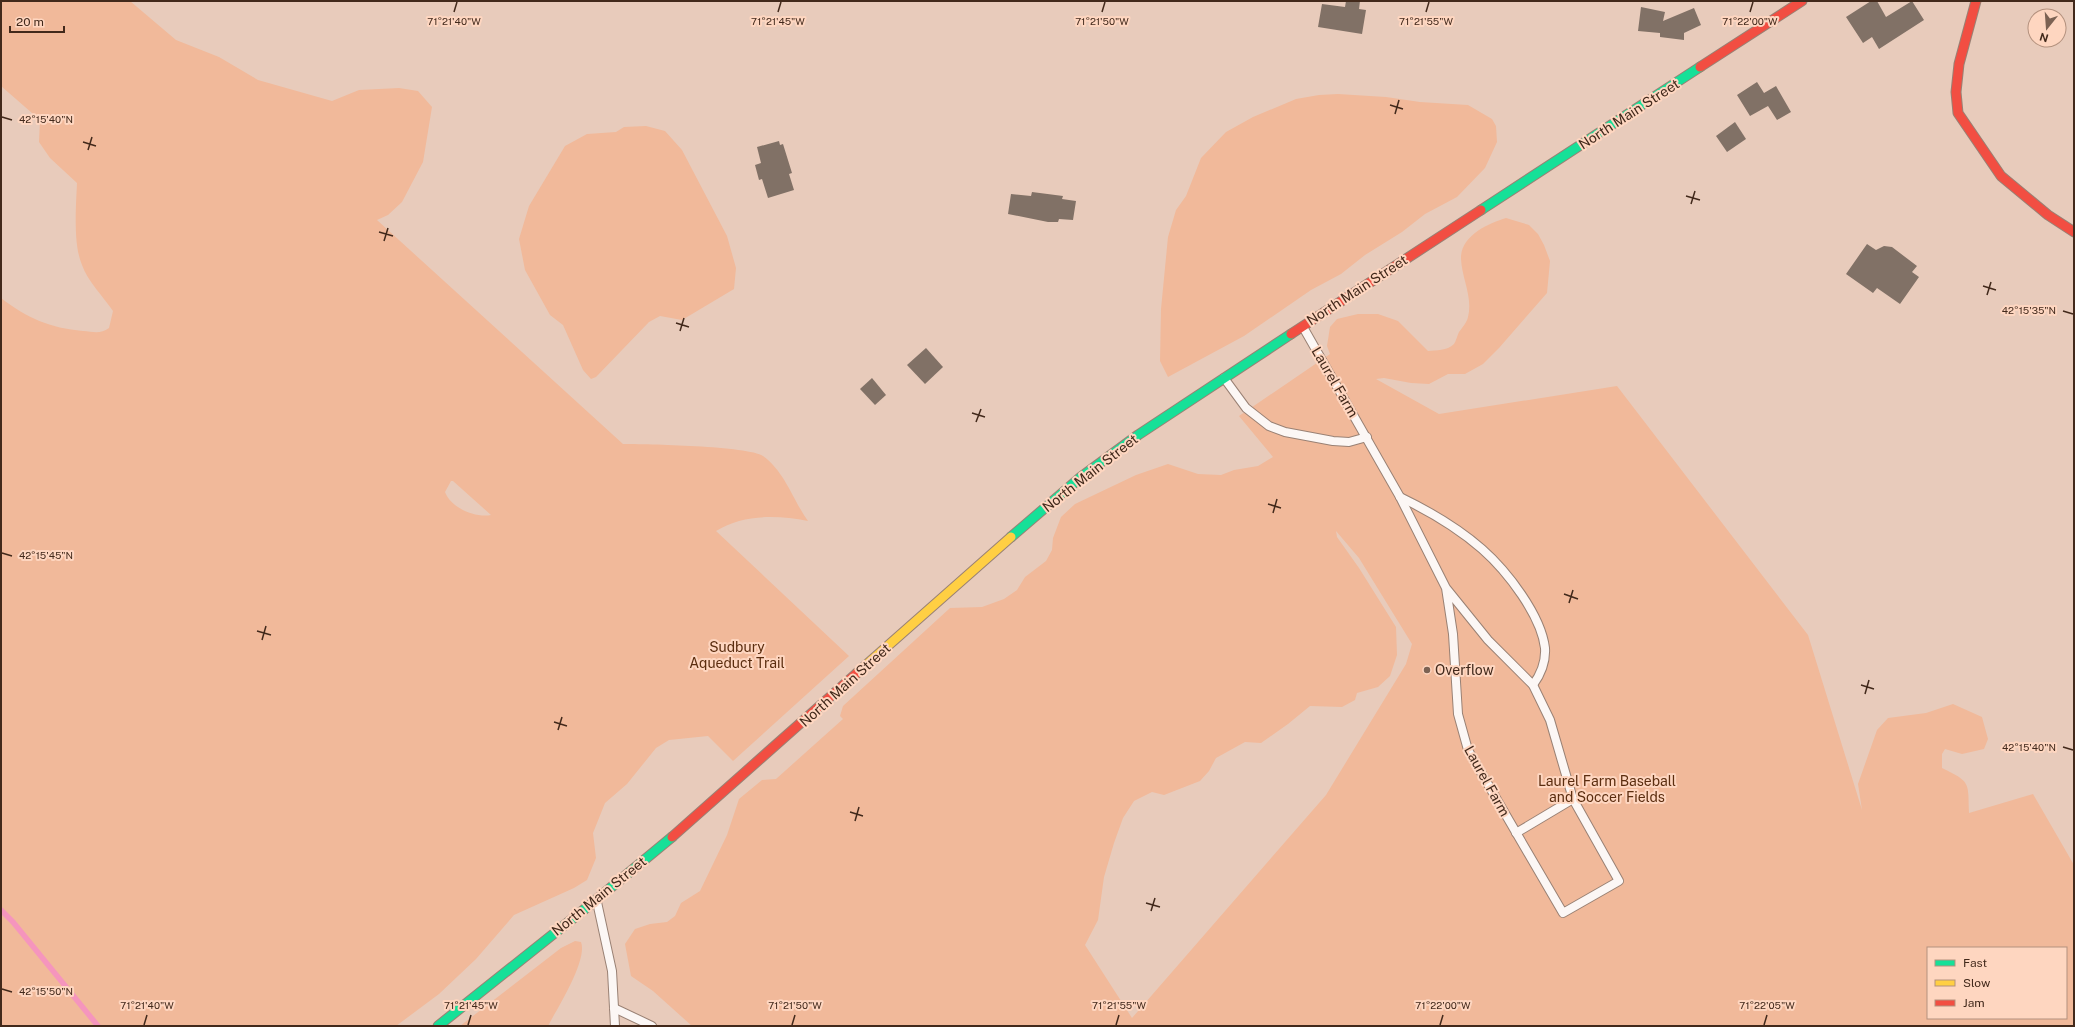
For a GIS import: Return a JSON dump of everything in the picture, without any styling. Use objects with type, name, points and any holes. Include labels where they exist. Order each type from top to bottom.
[{"type":"main road","name":"North Main Street","points":[[438,1026],[596,900],[694,818],[977,566],[1081,476],[1138,435],[1224,377],[1802,1]]},
{"type":"main road","points":[[1976,1],[1959,64],[1956,92],[1958,113],[2001,176],[2048,215],[2074,232]]},
{"type":"lane","name":"Laurel Farm","points":[[1302,326],[1367,437],[1400,497],[1446,588],[1488,640],[1533,685],[1550,720],[1573,799],[1619,881],[1563,913],[1468,750],[1462,733],[1458,714],[1453,634],[1446,588]]},
{"type":"lane","points":[[1224,377],[1246,408],[1269,426],[1285,432],[1333,441],[1349,442],[1367,437]]},
{"type":"lane","points":[[1400,497],[1438,517],[1459,532],[1483,550],[1507,576],[1525,602],[1541,632],[1545,649],[1544,663],[1540,676],[1533,685]]},
{"type":"lane","points":[[1516,834],[1573,799]]},
{"type":"lane","points":[[596,900],[612,971],[615,1026]]},
{"type":"lane","points":[[614,1008],[652,1026]]},
{"type":"green space","name":"Sudbury Aqueduct Trail","points":[[1,1],[130,1],[176,40],[219,57],[258,80],[332,101],[359,90],[399,88],[418,91],[432,107],[423,162],[402,202],[388,215],[377,220],[623,444],[696,446],[738,450],[763,456],[771,463],[783,478],[808,521],[760,517],[737,521],[716,531],[849,656],[733,761],[708,736],[669,740],[656,748],[627,784],[605,803],[593,833],[596,858],[587,880],[574,888],[514,915],[476,959],[439,994],[396,1026],[1,1026],[1,298],[20,311],[39,321],[71,330],[100,332],[106,330],[109,328],[113,311],[88,277],[79,256],[76,236],[77,183],[50,158],[39,142],[40,120],[1,86]],"holes":[[[451,481],[453,481],[491,515],[478,515],[464,511],[452,503],[445,492]]]},
{"type":"green space","points":[[1338,94],[1468,105],[1492,119],[1496,126],[1497,142],[1485,168],[1457,197],[1425,214],[1402,232],[1365,255],[1341,274],[1311,290],[1244,336],[1168,377],[1160,361],[1161,309],[1168,237],[1176,210],[1186,196],[1201,158],[1226,132],[1253,117],[1296,99],[1319,95]]},
{"type":"green space","points":[[646,126],[665,131],[682,150],[727,236],[736,268],[734,289],[682,320],[660,316],[649,322],[596,377],[591,379],[583,370],[563,325],[550,315],[525,270],[519,239],[529,206],[565,146],[587,134],[616,132],[624,127]]},
{"type":"green space","name":"Laurel Farm Baseball and Soccer Fields","points":[[1506,218],[1529,225],[1538,234],[1550,261],[1547,293],[1483,364],[1465,374],[1448,374],[1429,384],[1411,383],[1384,378],[1376,379],[1439,414],[1617,386],[1808,635],[1862,810],[1858,784],[1877,730],[1888,718],[1926,713],[1953,704],[1982,717],[1988,739],[1984,749],[1962,754],[1945,749],[1942,754],[1942,768],[1963,780],[1966,784],[1968,789],[1969,813],[2033,794],[2074,865],[2074,1026],[692,1026],[653,991],[631,976],[625,944],[635,929],[650,924],[667,922],[675,916],[681,903],[700,891],[727,835],[739,799],[762,780],[776,779],[843,719],[840,716],[843,706],[950,608],[982,607],[1004,599],[1017,590],[1025,577],[1046,561],[1052,550],[1053,538],[1061,517],[1075,504],[1136,475],[1168,464],[1198,474],[1221,475],[1234,470],[1258,466],[1273,457],[1239,416],[1330,354],[1327,346],[1330,327],[1337,319],[1358,314],[1378,314],[1398,321],[1428,351],[1441,350],[1454,344],[1459,332],[1467,321],[1469,310],[1468,295],[1461,259],[1462,251],[1470,237],[1492,223]],"holes":[[[1336,531],[1359,558],[1412,644],[1406,664],[1326,795],[1132,1018],[1085,945],[1098,920],[1104,877],[1123,818],[1134,801],[1152,792],[1164,795],[1200,781],[1209,771],[1216,758],[1245,742],[1261,743],[1310,706],[1342,707],[1355,700],[1357,693],[1378,687],[1390,676],[1397,655],[1396,627],[1359,568],[1337,537]]]},
{"type":"green space","points":[[575,941],[581,942],[582,950],[580,960],[564,997],[548,1026],[460,1026],[561,948]]},
{"type":"building","points":[[1346,1],[1360,1],[1359,9],[1366,10],[1362,34],[1318,27],[1322,4],[1345,7]]},
{"type":"building","points":[[1871,1],[1877,1],[1886,17],[1912,1],[1924,20],[1879,49],[1872,37],[1863,43],[1846,17]]},
{"type":"building","points":[[1641,7],[1665,12],[1663,21],[1694,8],[1701,25],[1684,33],[1684,40],[1660,37],[1660,33],[1638,31]]},
{"type":"building","points":[[1757,82],[1764,93],[1776,86],[1791,112],[1777,120],[1768,106],[1750,116],[1737,95]]},
{"type":"building","points":[[1735,122],[1746,139],[1727,152],[1716,136]]},
{"type":"building","points":[[779,141],[780,145],[783,144],[792,173],[789,174],[794,190],[768,198],[762,179],[759,180],[755,165],[761,163],[757,147]]},
{"type":"building","points":[[1032,192],[1063,196],[1062,199],[1076,201],[1073,220],[1059,219],[1058,222],[1048,222],[1008,214],[1011,194],[1031,196]]},
{"type":"building","points":[[1867,244],[1876,250],[1884,246],[1892,247],[1917,266],[1912,272],[1919,277],[1900,304],[1877,288],[1873,293],[1846,274]]},
{"type":"building","points":[[926,348],[943,367],[925,384],[907,365]]},
{"type":"building","points":[[872,378],[886,395],[875,405],[860,389]]},
{"type":"waterway","points":[[1,910],[13,922],[98,1026]]},
{"type":"traffic: fast","points":[[1481,210],[1700,67]]},
{"type":"traffic: fast","points":[[1011,537],[1081,477],[1138,435],[1291,334]]},
{"type":"traffic: fast","points":[[438,1026],[591,904],[672,837]]},
{"type":"traffic: slow","points":[[857,673],[1011,537]]},
{"type":"traffic: jam","points":[[1700,67],[1802,1]]},
{"type":"traffic: jam","points":[[1976,1],[1959,64],[1956,92],[1958,113],[2001,176],[2048,215],[2074,232]]},
{"type":"traffic: jam","points":[[1291,334],[1481,210]]},
{"type":"traffic: jam","points":[[672,837],[857,673]]},
{"type":"place","name":"Overflow","points":[[1427,670]]}]
